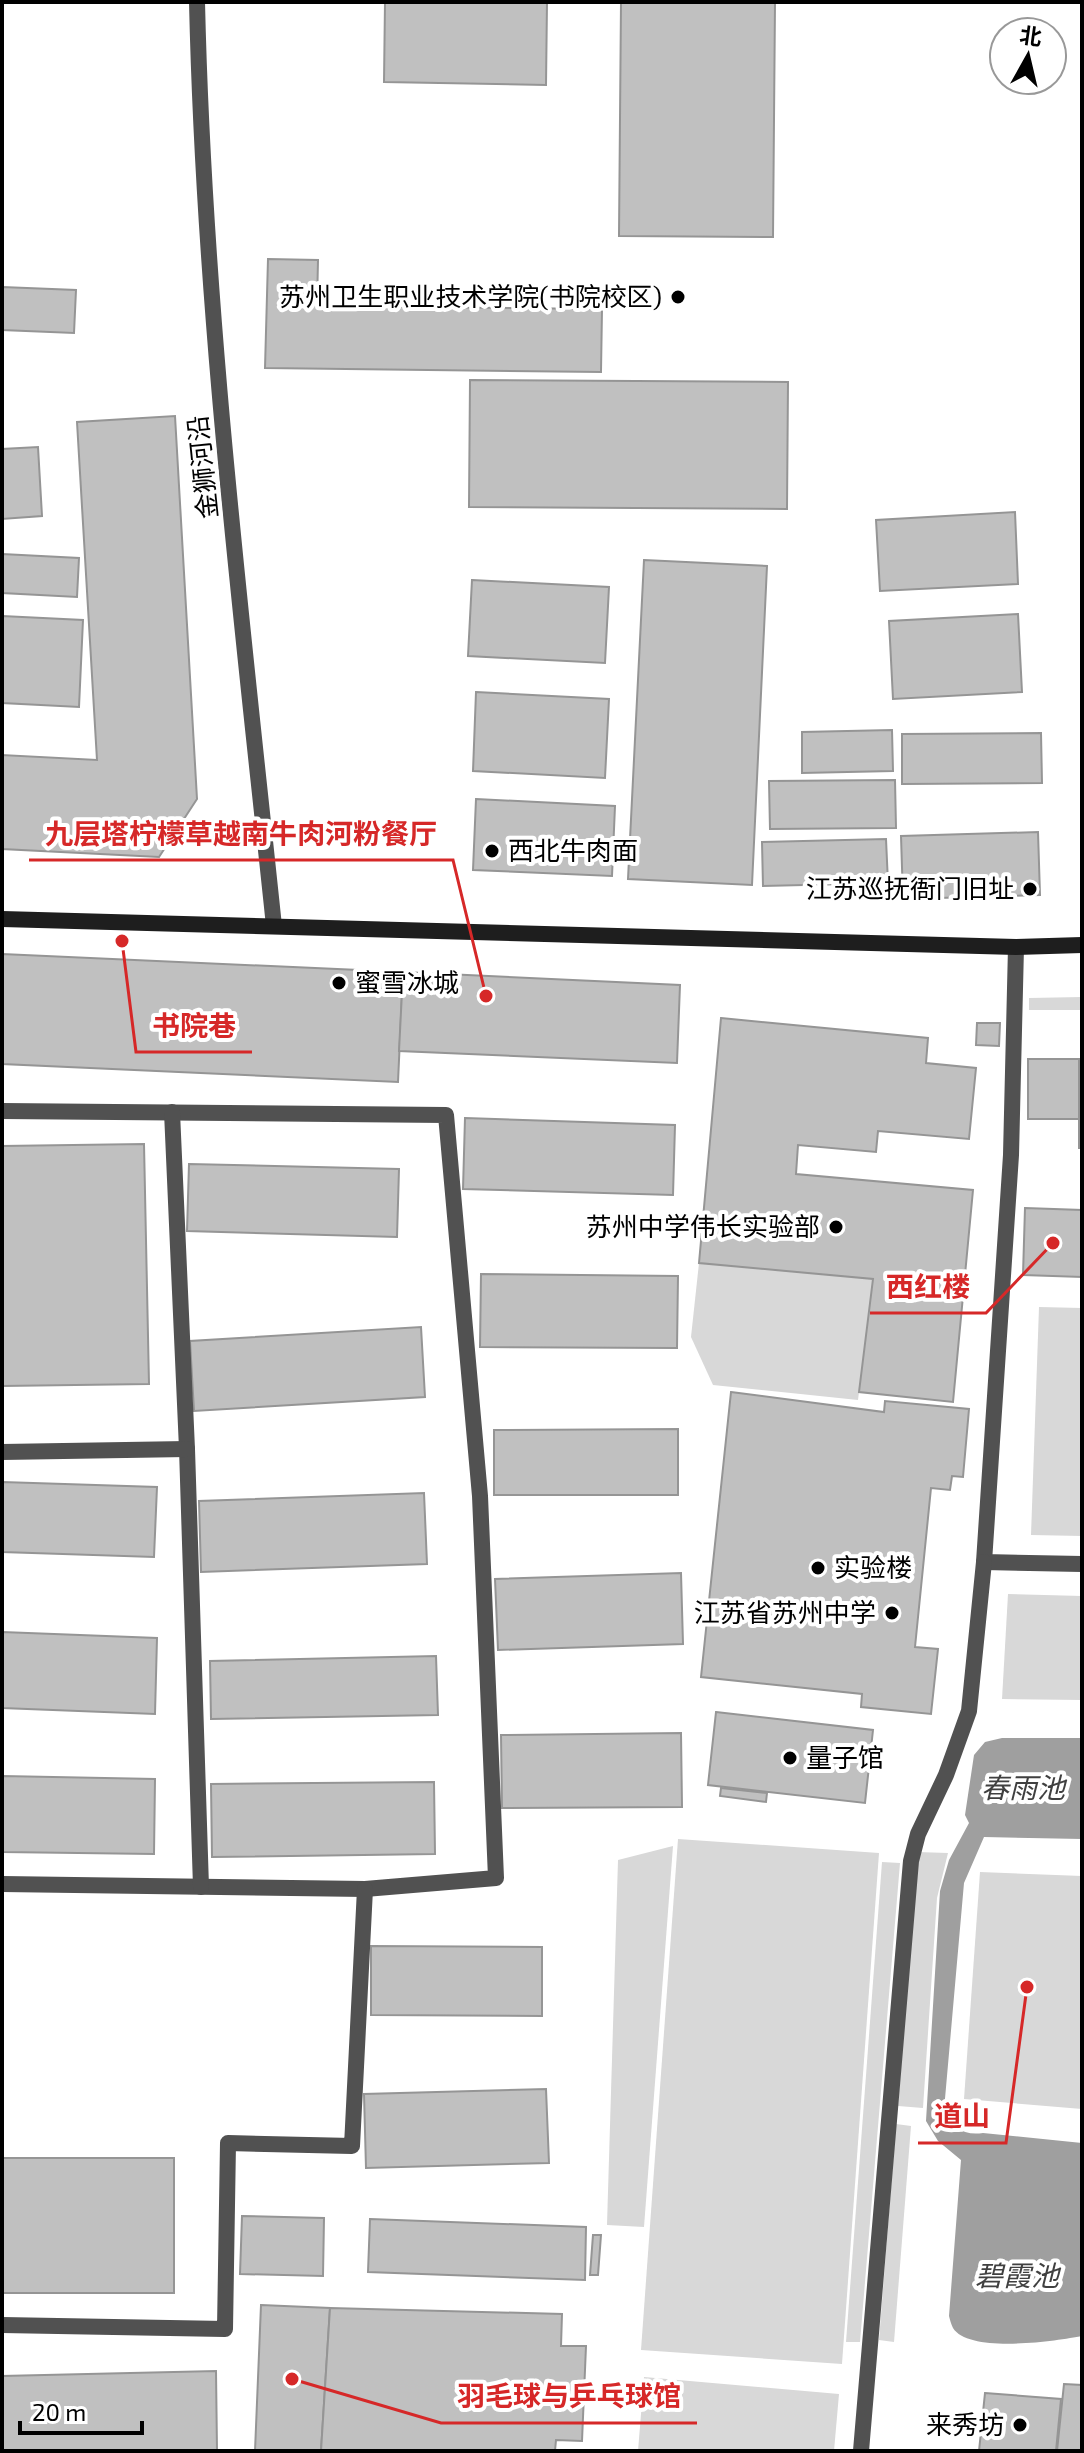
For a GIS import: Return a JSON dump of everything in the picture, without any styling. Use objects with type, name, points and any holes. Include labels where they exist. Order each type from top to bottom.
[{"type":"main road","points":[[2,919],[1016,947],[1082,945]]},
{"type":"street","name":"金狮河沿","points":[[197,2],[200,134],[216,353],[274,926]]},
{"type":"street","points":[[861,2451],[911,1861],[918,1834],[946,1775],[969,1711],[984,1562],[1011,1155],[1016,947]]},
{"type":"street","points":[[2,1111],[446,1115],[480,1496],[496,1878],[365,1889],[2,1884]]},
{"type":"street","points":[[172,1112],[201,1887]]},
{"type":"street","points":[[2,1452],[187,1449]]},
{"type":"street","points":[[984,1562],[1082,1564]]},
{"type":"street","points":[[2,2325],[225,2329],[228,2143],[352,2146],[365,1889]]},
{"type":"shaded area","points":[[1082,997],[1082,1010],[1029,1010],[1029,998]]},
{"type":"shaded area","points":[[699,1263],[873,1279],[858,1400],[713,1385],[691,1337]]},
{"type":"shaded area","points":[[1039,1307],[1082,1308],[1082,1536],[1031,1535]]},
{"type":"shaded area","points":[[1008,1594],[1082,1596],[1082,1700],[1002,1699]]},
{"type":"shaded area","points":[[678,1839],[879,1853],[842,2364],[641,2350]]},
{"type":"shaded area","points":[[673,1846],[644,2227],[607,2225],[618,1860]]},
{"type":"shaded area","points":[[917,1852],[948,1853],[937,1898],[923,2108],[898,2106]]},
{"type":"shaded area","points":[[882,1862],[900,1863],[860,2342],[846,2342]]},
{"type":"shaded area","points":[[980,1872],[1082,1876],[1082,2109],[964,2099]]},
{"type":"shaded area","points":[[896,2124],[911,2126],[894,2342],[879,2340]]},
{"type":"shaded area","points":[[644,2377],[839,2394],[834,2451],[638,2451]]},
{"type":"water","points":[[1002,1738],[1082,1738],[1082,1839],[984,1837],[964,1883],[944,2110],[954,2126],[970,2133],[1082,2143],[1082,2336],[1014,2344],[976,2341],[962,2336],[953,2328],[949,2316],[961,2160],[938,2141],[926,2121],[940,1891],[949,1860],[969,1823],[965,1815],[974,1755],[985,1742]]},
{"type":"building","points":[[385,2],[547,2],[546,85],[384,82]]},
{"type":"building","points":[[621,2],[775,2],[773,237],[619,236]]},
{"type":"building","points":[[268,259],[318,260],[317,306],[602,309],[601,372],[265,368]]},
{"type":"building","points":[[2,287],[76,290],[74,333],[2,330]]},
{"type":"building","points":[[470,380],[788,382],[787,509],[469,507]]},
{"type":"building","points":[[175,416],[197,799],[159,857],[2,849],[2,755],[97,760],[77,422]]},
{"type":"building","points":[[38,447],[42,516],[2,519],[2,449]]},
{"type":"building","points":[[1015,512],[1018,584],[880,591],[876,520]]},
{"type":"building","points":[[2,554],[79,558],[77,597],[2,593]]},
{"type":"building","points":[[644,560],[767,566],[752,885],[628,879]]},
{"type":"building","points":[[472,580],[609,587],[605,663],[468,656]]},
{"type":"building","points":[[1018,614],[1022,692],[893,699],[889,621]]},
{"type":"building","points":[[2,616],[83,620],[79,707],[2,703]]},
{"type":"building","points":[[476,692],[609,699],[605,778],[473,771]]},
{"type":"building","points":[[892,730],[893,771],[802,773],[802,732]]},
{"type":"building","points":[[1041,733],[1042,783],[902,784],[902,734]]},
{"type":"building","points":[[895,780],[896,828],[770,829],[769,781]]},
{"type":"building","points":[[476,799],[615,806],[612,876],[473,870]]},
{"type":"building","points":[[1038,832],[1040,895],[903,899],[901,836]]},
{"type":"building","points":[[886,839],[888,883],[763,886],[762,842]]},
{"type":"building","points":[[2,954],[403,972],[398,1082],[2,1064]]},
{"type":"building","points":[[403,972],[680,985],[677,1063],[399,1051]]},
{"type":"building","name":"苏州中学伟长实验部","points":[[721,1018],[928,1038],[926,1063],[976,1068],[969,1139],[878,1131],[876,1152],[798,1145],[796,1174],[973,1190],[953,1402],[859,1392],[873,1279],[699,1263]]},
{"type":"building","points":[[977,1023],[1000,1023],[999,1046],[976,1045]]},
{"type":"building","points":[[1028,1059],[1079,1059],[1079,1119],[1028,1119]]},
{"type":"building","points":[[1079,1059],[1082,1059],[1082,1148],[1079,1148]]},
{"type":"building","points":[[465,1118],[675,1125],[673,1195],[463,1189]]},
{"type":"building","points":[[144,1144],[149,1384],[2,1386],[2,1146]]},
{"type":"building","points":[[189,1164],[399,1169],[397,1237],[187,1231]]},
{"type":"building","points":[[1025,1208],[1082,1210],[1082,1277],[1023,1275]]},
{"type":"building","points":[[481,1274],[678,1276],[677,1348],[480,1347]]},
{"type":"building","points":[[421,1327],[425,1397],[194,1411],[190,1341]]},
{"type":"building","name":"实验楼","points":[[731,1392],[884,1412],[885,1401],[969,1409],[963,1477],[952,1476],[950,1490],[931,1488],[915,1647],[938,1649],[931,1714],[861,1707],[862,1694],[701,1677]]},
{"type":"building","points":[[678,1429],[678,1495],[494,1495],[494,1430]]},
{"type":"building","points":[[2,1482],[157,1487],[154,1557],[2,1552]]},
{"type":"building","points":[[424,1493],[427,1564],[201,1572],[199,1501]]},
{"type":"building","points":[[681,1573],[683,1644],[498,1650],[495,1579]]},
{"type":"building","points":[[2,1632],[157,1638],[155,1714],[2,1708]]},
{"type":"building","points":[[436,1656],[438,1715],[211,1719],[210,1661]]},
{"type":"building","name":"量子馆","points":[[716,1712],[873,1730],[865,1803],[708,1785]]},
{"type":"building","points":[[681,1733],[682,1807],[502,1808],[501,1735]]},
{"type":"building","points":[[2,1776],[155,1779],[154,1854],[2,1852]]},
{"type":"building","points":[[434,1782],[435,1854],[212,1857],[211,1784]]},
{"type":"building","points":[[721,1788],[767,1793],[766,1802],[720,1796]]},
{"type":"building","points":[[371,1946],[542,1947],[542,2016],[371,2015]]},
{"type":"building","points":[[546,2089],[549,2163],[366,2168],[364,2094]]},
{"type":"building","points":[[2,2158],[174,2158],[174,2293],[2,2293]]},
{"type":"building","points":[[242,2216],[324,2218],[323,2276],[240,2274]]},
{"type":"building","points":[[370,2219],[586,2227],[585,2280],[368,2272]]},
{"type":"building","points":[[593,2235],[601,2235],[598,2275],[590,2275]]},
{"type":"building","points":[[261,2305],[330,2308],[321,2451],[255,2451]]},
{"type":"building","points":[[330,2308],[562,2314],[561,2346],[586,2346],[582,2441],[556,2440],[555,2451],[321,2451]]},
{"type":"building","points":[[216,2371],[217,2451],[2,2451],[2,2376]]},
{"type":"building","points":[[1064,2384],[1082,2385],[1082,2451],[1057,2451]]},
{"type":"building","name":"来秀坊","points":[[985,2393],[1061,2399],[1056,2451],[979,2451]]},
{"type":"place","name":"苏州卫生职业技术学院(书院校区)","points":[[678,297]]},
{"type":"place","name":"西北牛肉面","points":[[492,851]]},
{"type":"place","name":"江苏巡抚衙门旧址","points":[[1030,889]]},
{"type":"place","name":"书院巷","points":[[122,941]]},
{"type":"place","name":"蜜雪冰城","points":[[339,983]]},
{"type":"place","name":"九层塔柠檬草越南牛肉河粉餐厅","points":[[486,996]]},
{"type":"place","name":"苏州中学伟长实验部","points":[[836,1227]]},
{"type":"place","name":"西红楼","points":[[1053,1243]]},
{"type":"place","name":"实验楼","points":[[818,1568]]},
{"type":"place","name":"江苏省苏州中学","points":[[892,1613]]},
{"type":"place","name":"量子馆","points":[[790,1758]]},
{"type":"place","name":"道山","points":[[1027,1987]]},
{"type":"place","name":"羽毛球与乒乓球馆","points":[[292,2379]]},
{"type":"place","name":"来秀坊","points":[[1020,2425]]},
{"type":"water label","name":"春雨池","points":[[1023,1788]]},
{"type":"water label","name":"碧霞池","points":[[1017,2276]]}]
